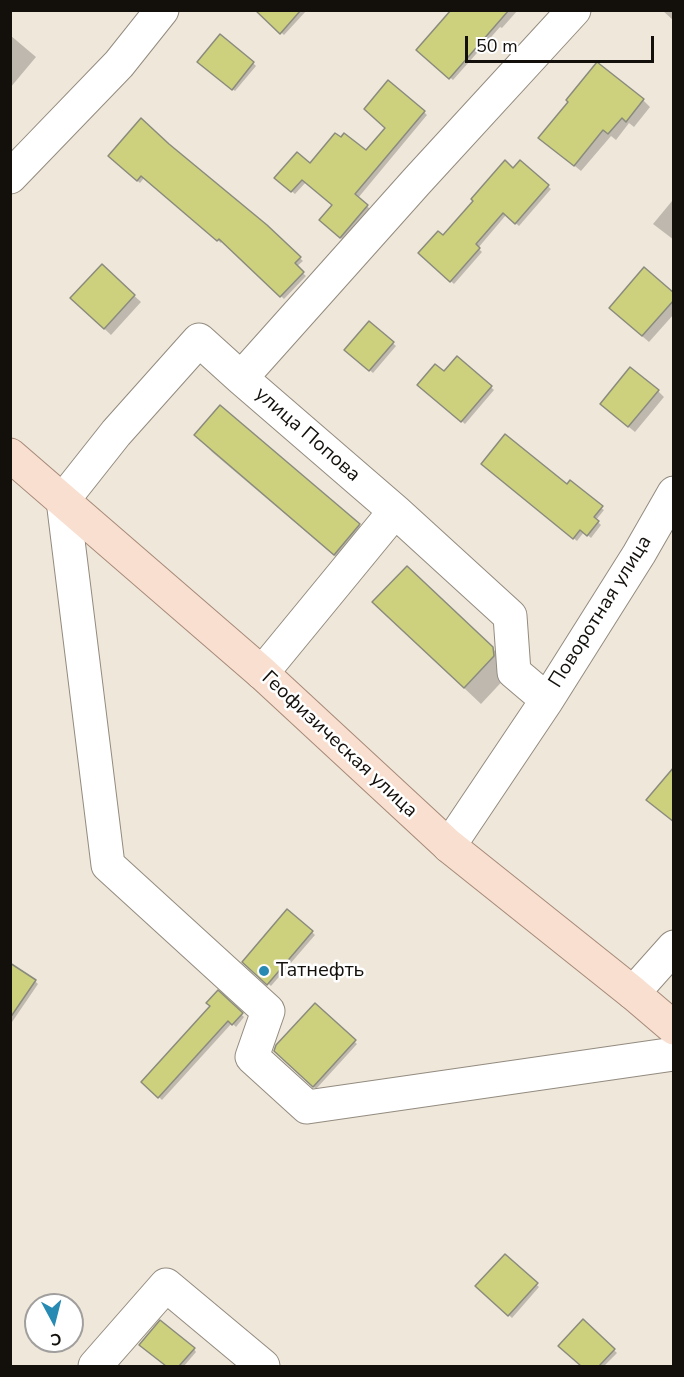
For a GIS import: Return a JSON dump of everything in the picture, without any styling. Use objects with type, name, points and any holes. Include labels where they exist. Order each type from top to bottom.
[{"type":"main road","name":"Геофизическая улица","points":[[10,455],[262,673],[449,846],[674,1028]]},
{"type":"street","points":[[10,177],[119,64],[162,10]]},
{"type":"street","name":"улица Попова","points":[[547,700],[514,672],[510,616],[395,511],[241,378],[409,189],[574,10]]},
{"type":"street","points":[[241,378],[199,340],[116,433],[63,500],[108,865],[268,1011],[252,1057],[307,1107],[674,1054]]},
{"type":"street","name":"Поворотная улица","points":[[547,700],[674,494]]},
{"type":"street","points":[[262,673],[395,511]]},
{"type":"street","points":[[449,846],[547,700]]},
{"type":"street","points":[[633,993],[674,947]]},
{"type":"street","points":[[95,1366],[166,1285],[263,1366]]},
{"type":"building","points":[[255,10],[301,10],[280,34]]},
{"type":"building","points":[[451,10],[509,10],[449,79],[416,50]]},
{"type":"building","points":[[220,34],[254,62],[232,90],[197,62]]},
{"type":"building","points":[[597,62],[644,99],[626,122],[622,118],[608,134],[603,130],[574,166],[538,138]]},
{"type":"building","points":[[388,80],[425,111],[355,194],[368,205],[340,238],[319,220],[332,205],[302,180],[291,192],[274,178],[297,152],[310,163],[335,133],[341,137],[344,133],[366,150],[385,128],[364,109]]},
{"type":"building","points":[[141,118],[267,225],[301,257],[295,263],[304,272],[280,297],[219,239],[217,241],[141,176],[137,181],[108,156]]},
{"type":"building","points":[[505,160],[513,168],[520,160],[549,185],[515,224],[503,213],[476,244],[480,248],[450,282],[418,253],[438,231],[443,235]]},
{"type":"building","points":[[102,264],[135,295],[104,329],[70,298]]},
{"type":"building","points":[[644,267],[674,293],[674,300],[642,336],[609,308]]},
{"type":"building","points":[[369,321],[394,342],[369,371],[344,350]]},
{"type":"building","points":[[457,356],[492,386],[461,422],[417,385],[435,364],[444,371]]},
{"type":"building","points":[[630,367],[659,390],[628,427],[600,404]]},
{"type":"building","points":[[220,405],[360,524],[334,555],[194,435]]},
{"type":"building","points":[[505,434],[567,484],[570,480],[603,506],[594,517],[599,521],[587,536],[580,530],[573,539],[481,464]]},
{"type":"building","points":[[407,566],[493,647],[494,656],[464,688],[372,602]]},
{"type":"building","points":[[674,767],[674,822],[646,800]]},
{"type":"building","points":[[287,909],[313,931],[267,985],[242,962]]},
{"type":"building","points":[[10,963],[36,980],[10,1018]]},
{"type":"building","points":[[218,990],[243,1013],[232,1025],[228,1021],[158,1098],[141,1082],[210,1006],[206,1003]]},
{"type":"building","points":[[315,1003],[356,1040],[313,1087],[274,1051],[276,1045]]},
{"type":"building","points":[[505,1254],[538,1283],[508,1316],[475,1286]]},
{"type":"building","points":[[583,1319],[615,1349],[599,1366],[581,1366],[558,1346]]},
{"type":"building","points":[[160,1320],[195,1348],[179,1366],[166,1366],[139,1345]]},
{"type":"place","name":"Татнефть","points":[[264,971]]}]
